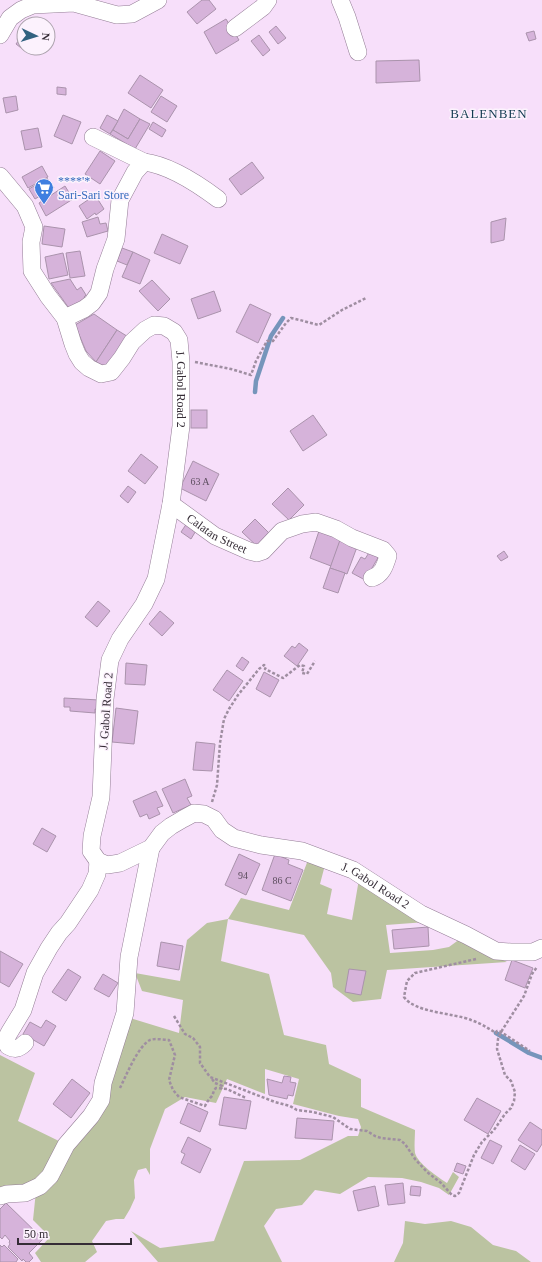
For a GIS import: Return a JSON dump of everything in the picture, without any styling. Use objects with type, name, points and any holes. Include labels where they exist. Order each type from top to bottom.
[{"type":"street","points":[[0,35],[10,18],[21,10],[34,5],[74,3],[117,15],[132,14],[158,0]]},
{"type":"street","points":[[235,28],[263,7],[268,0]]},
{"type":"street","points":[[340,0],[358,52]]},
{"type":"street","points":[[93,137],[144,162],[173,171],[218,198]]},
{"type":"street","points":[[65,318],[84,309],[92,303],[98,293],[116,239],[120,200],[135,172],[144,162]]},
{"type":"street","name":"J. Gabol Road 2","points":[[0,176],[22,202],[30,216],[34,228],[31,242],[32,271],[48,296],[65,318],[77,354],[86,365],[101,374],[111,372],[132,342],[145,330],[154,325],[164,326],[174,332],[179,340],[181,362],[181,426],[171,504],[156,579],[144,604],[120,638],[110,660],[105,699],[101,798],[92,836],[91,851],[98,861]]},
{"type":"street","name":"Calatan Street","points":[[171,504],[215,536],[257,553],[263,551],[282,531],[302,524],[316,522],[336,529],[352,538],[383,550],[388,556],[385,566],[378,576],[372,578]]},
{"type":"street","points":[[0,1196],[25,1193],[40,1186],[50,1176],[66,1145],[91,1116],[101,1100],[103,1083],[125,1013],[129,957],[151,848],[162,833],[171,826],[194,813],[204,814]]},
{"type":"street","name":"J. Gabol Road 2","points":[[204,814],[214,819],[222,830],[234,838],[261,845],[302,852],[353,870],[421,914],[496,951],[533,952],[542,948]]},
{"type":"street","points":[[25,1043],[13,1049],[8,1046],[6,1039],[23,1010],[35,973],[49,948],[58,933],[68,923],[90,890],[96,874],[98,861],[107,865],[120,863],[151,848]]},
{"type":"path","points":[[181,362],[205,364],[251,375],[256,361],[267,341],[273,341],[291,318],[319,325],[342,310],[366,298]]},
{"type":"path","points":[[204,814],[214,798],[217,785],[220,743],[224,719],[228,709],[238,695],[259,668],[264,665],[266,667],[265,669],[283,678],[300,665],[304,666],[302,673],[307,674],[315,661]]},
{"type":"path","points":[[476,959],[415,973],[407,981],[404,997],[407,1002],[430,1011],[470,1019],[496,1033],[497,1030],[530,1051]]},
{"type":"path","points":[[210,1077],[275,1102],[290,1106],[297,1110],[333,1117],[350,1129],[367,1131],[381,1138],[400,1140],[405,1144],[415,1159],[427,1172],[455,1196],[459,1193],[474,1155],[482,1142],[494,1130],[511,1108],[514,1101],[515,1092],[511,1081],[505,1075],[500,1062],[497,1049],[498,1039],[523,997],[532,974]]},
{"type":"path","points":[[174,1016],[184,1034],[193,1038],[200,1047],[200,1063],[215,1083],[222,1086],[222,1089]]},
{"type":"path","points":[[115,1092],[120,1088],[140,1049],[150,1040],[158,1039],[169,1040],[174,1055],[169,1080],[173,1090],[179,1097],[205,1106],[212,1096],[213,1090],[216,1088],[227,1089],[246,1098]]},
{"type":"green space","points":[[308,860],[325,865],[320,884],[332,889],[327,914],[352,920],[359,879],[426,922],[386,925],[390,953],[433,950],[449,947],[460,939],[507,962],[387,970],[381,999],[353,1002],[333,987],[331,973],[304,935],[228,919],[241,898],[289,910]]},
{"type":"green space","points":[[228,919],[221,961],[269,974],[284,1035],[326,1045],[329,1064],[361,1079],[361,1107],[415,1130],[415,1153],[420,1161],[429,1170],[447,1183],[453,1172],[459,1177],[449,1195],[439,1188],[402,1178],[368,1177],[340,1194],[315,1190],[302,1205],[276,1209],[264,1226],[282,1262],[158,1262],[131,1231],[160,1248],[214,1241],[244,1161],[300,1160],[348,1136],[358,1136],[361,1127],[358,1119],[339,1116],[293,1104],[299,1079],[265,1069],[265,1094],[227,1079],[216,1103],[185,1097],[165,1109],[150,1149],[150,1175],[146,1168],[138,1170],[134,1180],[135,1198],[124,1219],[106,1221],[92,1241],[97,1252],[85,1262],[41,1262],[35,1253],[50,1237],[33,1220],[36,1191],[110,1078],[130,1018],[179,1033],[183,1000],[142,991],[135,973],[180,981],[187,940],[207,923]]},
{"type":"green space","points":[[0,1055],[35,1073],[18,1121],[63,1143],[37,1183],[0,1192]]},
{"type":"green space","points":[[405,1221],[425,1224],[451,1221],[471,1227],[493,1245],[516,1251],[531,1262],[394,1262],[403,1243]]},
{"type":"building","points":[[202,0],[209,0],[216,9],[197,24],[187,12]]},
{"type":"building","points":[[226,19],[239,40],[216,54],[204,32]]},
{"type":"building","points":[[276,26],[286,38],[278,44],[269,32]]},
{"type":"building","points":[[534,31],[536,39],[529,41],[526,33]]},
{"type":"building","points":[[259,35],[270,50],[263,56],[251,41]]},
{"type":"building","points":[[419,60],[420,81],[376,83],[376,61]]},
{"type":"building","points":[[140,75],[163,90],[151,108],[128,93]]},
{"type":"building","points":[[57,87],[66,88],[66,95],[57,94]]},
{"type":"building","points":[[16,96],[18,110],[6,113],[3,98]]},
{"type":"building","points":[[161,96],[177,106],[167,122],[151,112]]},
{"type":"building","points":[[124,109],[140,119],[128,139],[113,130]]},
{"type":"building","points":[[63,115],[81,122],[72,144],[54,136]]},
{"type":"building","points":[[107,115],[118,121],[110,134],[100,128]]},
{"type":"building","points":[[140,119],[150,124],[135,149],[110,134],[113,130],[128,139]]},
{"type":"building","points":[[153,122],[166,130],[162,137],[149,129]]},
{"type":"building","points":[[38,128],[42,147],[25,150],[21,131]]},
{"type":"building","points":[[100,151],[115,161],[100,184],[85,174]]},
{"type":"building","points":[[252,162],[264,178],[241,195],[229,179]]},
{"type":"building","points":[[42,166],[48,177],[28,188],[22,177]]},
{"type":"building","points":[[47,178],[54,188],[35,199],[29,189]]},
{"type":"building","points":[[65,186],[73,199],[46,216],[39,203]]},
{"type":"building","points":[[95,195],[104,209],[87,219],[79,206]]},
{"type":"building","points":[[98,217],[100,224],[106,223],[108,231],[87,237],[82,222]]},
{"type":"building","points":[[506,218],[504,240],[491,243],[491,222]]},
{"type":"building","points":[[44,226],[65,229],[62,247],[42,244]]},
{"type":"building","points":[[162,234],[188,246],[180,264],[154,253]]},
{"type":"building","points":[[122,248],[133,252],[127,265],[117,261]]},
{"type":"building","points":[[80,251],[85,276],[70,278],[66,253]]},
{"type":"building","points":[[133,252],[150,260],[140,284],[122,277]]},
{"type":"building","points":[[63,253],[68,275],[49,279],[45,257]]},
{"type":"building","points":[[70,279],[77,290],[81,287],[86,295],[84,297],[86,300],[71,311],[51,283]]},
{"type":"building","points":[[152,280],[170,299],[158,311],[139,291]]},
{"type":"building","points":[[214,291],[221,311],[198,319],[191,299]]},
{"type":"building","points":[[250,304],[271,314],[258,343],[236,332]]},
{"type":"building","points":[[94,314],[117,330],[96,362],[86,351],[75,325]]},
{"type":"building","points":[[117,330],[130,338],[113,363],[104,366],[96,362]]},
{"type":"building","points":[[191,410],[207,410],[207,428],[191,428]]},
{"type":"building","points":[[313,415],[327,435],[303,451],[290,431]]},
{"type":"building","points":[[141,454],[158,467],[145,484],[128,471]]},
{"type":"building","points":[[193,461],[219,474],[206,501],[180,488]]},
{"type":"building","points":[[128,486],[136,492],[128,503],[120,496]]},
{"type":"building","points":[[288,488],[304,505],[289,520],[272,504]]},
{"type":"building","points":[[255,519],[272,536],[260,549],[242,532]]},
{"type":"building","points":[[187,523],[197,529],[191,539],[181,532]]},
{"type":"building","points":[[319,531],[341,539],[331,566],[310,558]]},
{"type":"building","points":[[340,540],[357,547],[347,574],[330,568]]},
{"type":"building","points":[[370,551],[379,556],[365,580],[352,573],[361,557],[365,559]]},
{"type":"building","points":[[504,551],[508,557],[501,561],[497,556]]},
{"type":"building","points":[[330,568],[345,573],[338,593],[323,588]]},
{"type":"building","points":[[98,601],[110,611],[97,627],[85,617]]},
{"type":"building","points":[[160,611],[174,623],[162,636],[149,624]]},
{"type":"building","points":[[299,643],[308,650],[297,666],[284,656],[292,646],[295,648]]},
{"type":"building","points":[[242,657],[249,662],[243,671],[236,666]]},
{"type":"building","points":[[126,663],[147,665],[145,685],[125,684]]},
{"type":"building","points":[[227,670],[243,681],[229,701],[213,690]]},
{"type":"building","points":[[264,672],[279,680],[270,697],[256,689]]},
{"type":"building","points":[[64,698],[99,700],[99,710],[95,709],[95,713],[70,711],[70,707],[64,707]]},
{"type":"building","points":[[116,708],[138,711],[134,744],[112,742]]},
{"type":"building","points":[[196,742],[215,744],[212,771],[193,770]]},
{"type":"building","points":[[185,779],[192,796],[187,798],[191,805],[173,813],[162,789]]},
{"type":"building","points":[[156,791],[163,806],[157,808],[160,814],[149,819],[147,814],[140,817],[133,801]]},
{"type":"building","points":[[42,828],[56,836],[47,852],[33,844]]},
{"type":"building","points":[[239,854],[260,864],[246,895],[225,885]]},
{"type":"building","points":[[275,854],[289,860],[288,864],[303,870],[291,901],[262,890]]},
{"type":"building","points":[[428,927],[429,946],[394,949],[392,930]]},
{"type":"building","points":[[161,942],[183,946],[179,970],[157,966]]},
{"type":"building","points":[[0,951],[23,964],[9,987],[0,982]]},
{"type":"building","points":[[512,960],[533,968],[525,988],[505,980]]},
{"type":"building","points":[[68,969],[81,977],[66,1001],[52,992]]},
{"type":"building","points":[[349,969],[366,971],[361,995],[345,992]]},
{"type":"building","points":[[103,974],[118,983],[109,997],[94,989]]},
{"type":"building","points":[[46,1020],[56,1026],[44,1046],[23,1034],[30,1022],[41,1028]]},
{"type":"building","points":[[284,1076],[291,1077],[290,1082],[296,1083],[293,1096],[288,1095],[287,1099],[269,1095],[267,1079],[282,1083]]},
{"type":"building","points":[[72,1079],[90,1093],[71,1118],[53,1104]]},
{"type":"building","points":[[224,1097],[251,1101],[246,1129],[219,1125]]},
{"type":"building","points":[[477,1098],[501,1111],[488,1134],[464,1120]]},
{"type":"building","points":[[188,1103],[208,1112],[200,1132],[180,1123]]},
{"type":"building","points":[[297,1118],[334,1121],[332,1140],[295,1138]]},
{"type":"building","points":[[530,1122],[542,1130],[542,1144],[537,1152],[518,1140]]},
{"type":"building","points":[[188,1137],[211,1149],[200,1173],[181,1163],[185,1154],[181,1152]]},
{"type":"building","points":[[490,1140],[502,1146],[493,1164],[481,1158]]},
{"type":"building","points":[[520,1145],[535,1154],[525,1170],[511,1161]]},
{"type":"building","points":[[457,1163],[466,1166],[463,1174],[454,1171]]},
{"type":"building","points":[[403,1183],[405,1203],[388,1205],[385,1185]]},
{"type":"building","points":[[375,1186],[379,1206],[358,1211],[353,1191]]},
{"type":"building","points":[[411,1186],[421,1187],[420,1196],[410,1195]]},
{"type":"building","points":[[6,1203],[43,1239],[29,1253],[33,1258],[29,1262],[26,1262],[23,1259],[22,1261],[8,1247],[10,1241],[5,1235],[2,1239],[0,1237],[0,1209]]},
{"type":"building","points":[[0,1245],[2,1247],[4,1245],[18,1259],[16,1262],[0,1262]]},
{"type":"waterway","points":[[255,392],[256,381],[271,336],[283,318]]},
{"type":"waterway","points":[[496,1033],[529,1053],[542,1058]]},
{"type":"place","name":"****'* Sari-Sari Store","points":[[44,205]]},
{"type":"district","name":"BALENBEN","points":[[489,113]]}]
